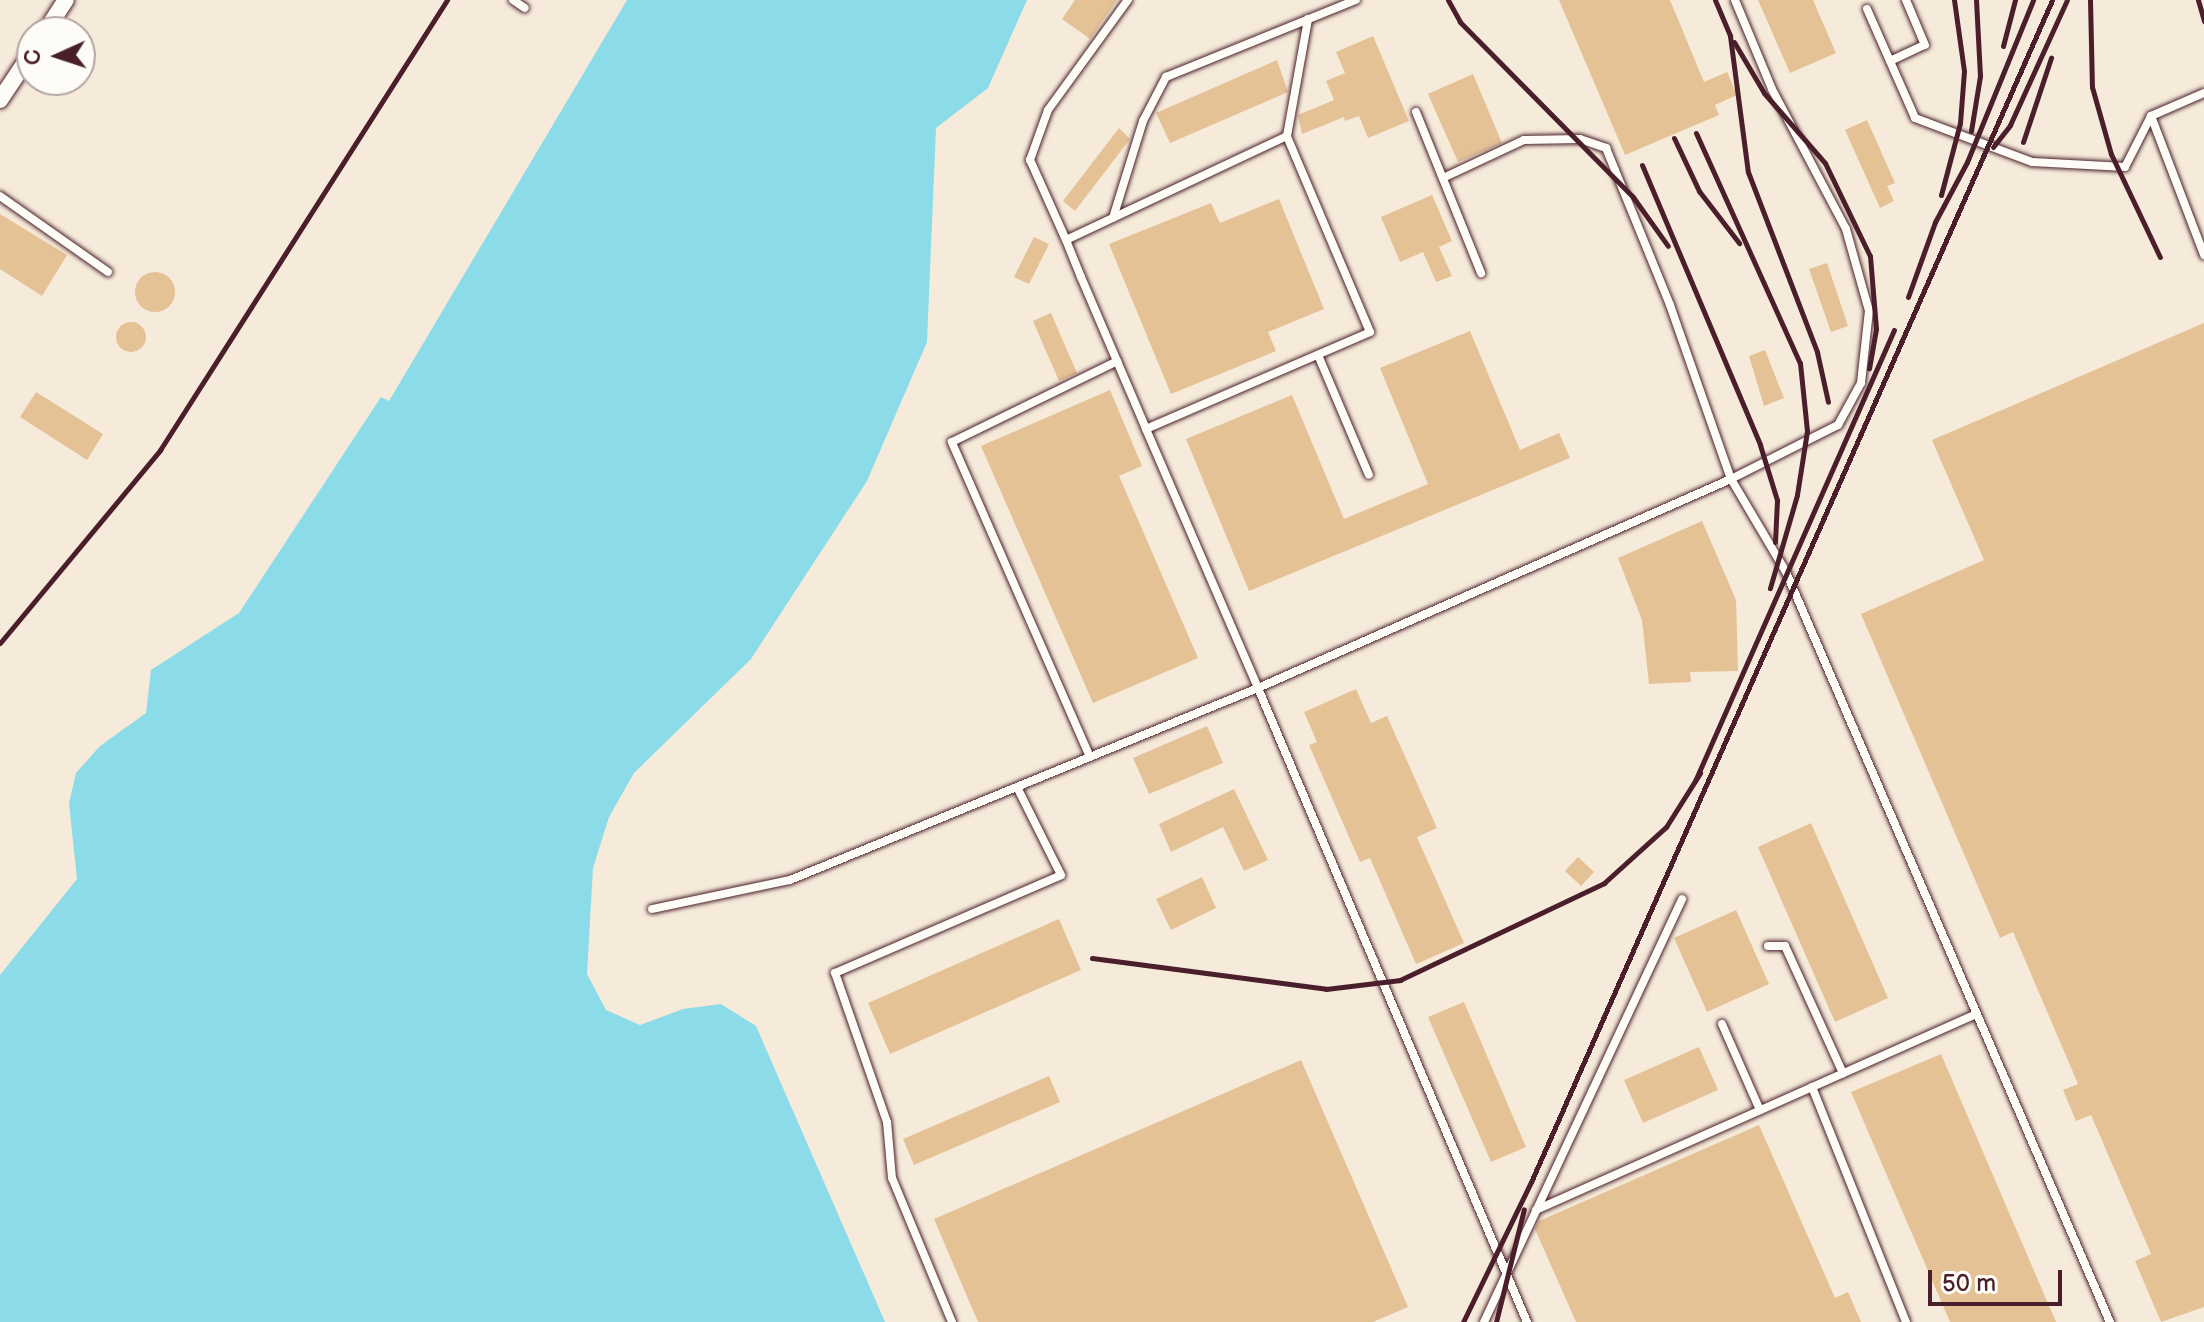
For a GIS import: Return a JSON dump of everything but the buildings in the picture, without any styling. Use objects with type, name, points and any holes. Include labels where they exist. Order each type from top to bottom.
[{"type":"street","points":[[0,100],[16,76]]},
{"type":"lane","points":[[513,0],[525,8]]},
{"type":"lane","points":[[1128,0],[1048,110],[1030,160],[1527,1322]]},
{"type":"lane","points":[[1113,218],[1143,121],[1166,77],[1356,0]]},
{"type":"lane","points":[[652,909],[790,880],[1258,688],[1731,479],[1838,425],[1861,383],[1869,311],[1846,229],[1772,89],[1735,0]]},
{"type":"lane","points":[[1890,61],[1925,45],[1906,0]]},
{"type":"lane","points":[[1867,9],[1915,118],[2032,162],[2125,167],[2151,116],[2204,93]]},
{"type":"lane","points":[[1146,429],[1370,332],[1287,136],[1308,19]]},
{"type":"lane","points":[[1416,112],[1481,273]]},
{"type":"lane","points":[[2151,116],[2204,255]]},
{"type":"lane","points":[[1066,240],[1287,136]]},
{"type":"lane","points":[[1443,178],[1524,140],[1548,136],[1606,148],[1670,305],[1731,479],[1786,572],[2110,1322]]},
{"type":"lane","points":[[0,196],[108,272]]},
{"type":"lane","points":[[1318,355],[1369,475]]},
{"type":"lane","points":[[1090,757],[952,442],[1117,361]]},
{"type":"lane","points":[[952,1322],[892,1178],[887,1122],[835,973],[1061,875],[1017,787]]},
{"type":"lane","points":[[1484,1322],[1682,899]]},
{"type":"lane","points":[[1768,946],[1785,946],[1843,1073]]},
{"type":"lane","points":[[1536,1210],[1976,1014]]},
{"type":"lane","points":[[1722,1024],[1760,1110]]},
{"type":"lane","points":[[1812,1087],[1906,1322]]},
{"type":"water","points":[[627,0],[1027,0],[988,88],[936,128],[927,342],[867,481],[751,659],[634,773],[609,817],[593,868],[587,974],[606,1010],[640,1025],[683,1009],[721,1004],[756,1026],[885,1322],[0,1322],[0,975],[77,879],[69,803],[76,773],[100,746],[146,713],[151,670],[239,613],[381,397],[389,401]]},
{"type":"railway","points":[[0,643],[160,450],[447,0]]},
{"type":"railway","points":[[1448,0],[1460,22],[1633,197],[1668,246]]},
{"type":"railway","points":[[1715,0],[1730,36],[1748,172],[1817,352],[1828,402]]},
{"type":"railway","points":[[1941,195],[1960,123],[1964,71],[1954,0]]},
{"type":"railway","points":[[1971,131],[1980,76],[1976,0]]},
{"type":"railway","points":[[2003,46],[2015,0]]},
{"type":"railway","points":[[1908,297],[1935,222],[1967,162],[2033,0]]},
{"type":"railway","points":[[1463,1322],[1531,1182],[2052,0]]},
{"type":"railway","points":[[1993,147],[2010,125],[2067,0]]},
{"type":"railway","points":[[2090,0],[2092,87],[2111,154],[2160,257]]},
{"type":"railway","points":[[2198,0],[2204,21]]},
{"type":"railway","points":[[1734,42],[1764,93],[1825,163],[1870,256],[1876,329],[1869,368]]},
{"type":"railway","points":[[2023,142],[2051,58]]},
{"type":"railway","points":[[1696,133],[1800,363],[1807,431],[1797,495],[1770,588]]},
{"type":"railway","points":[[1674,138],[1699,191],[1739,243]]},
{"type":"railway","points":[[1642,165],[1760,445],[1777,500],[1775,542]]},
{"type":"railway","points":[[1695,781],[1894,330]]},
{"type":"railway","points":[[1092,958],[1326,989],[1400,980],[1604,883],[1666,827],[1700,773]]},
{"type":"railway","points":[[1496,1322],[1524,1209]]}]
